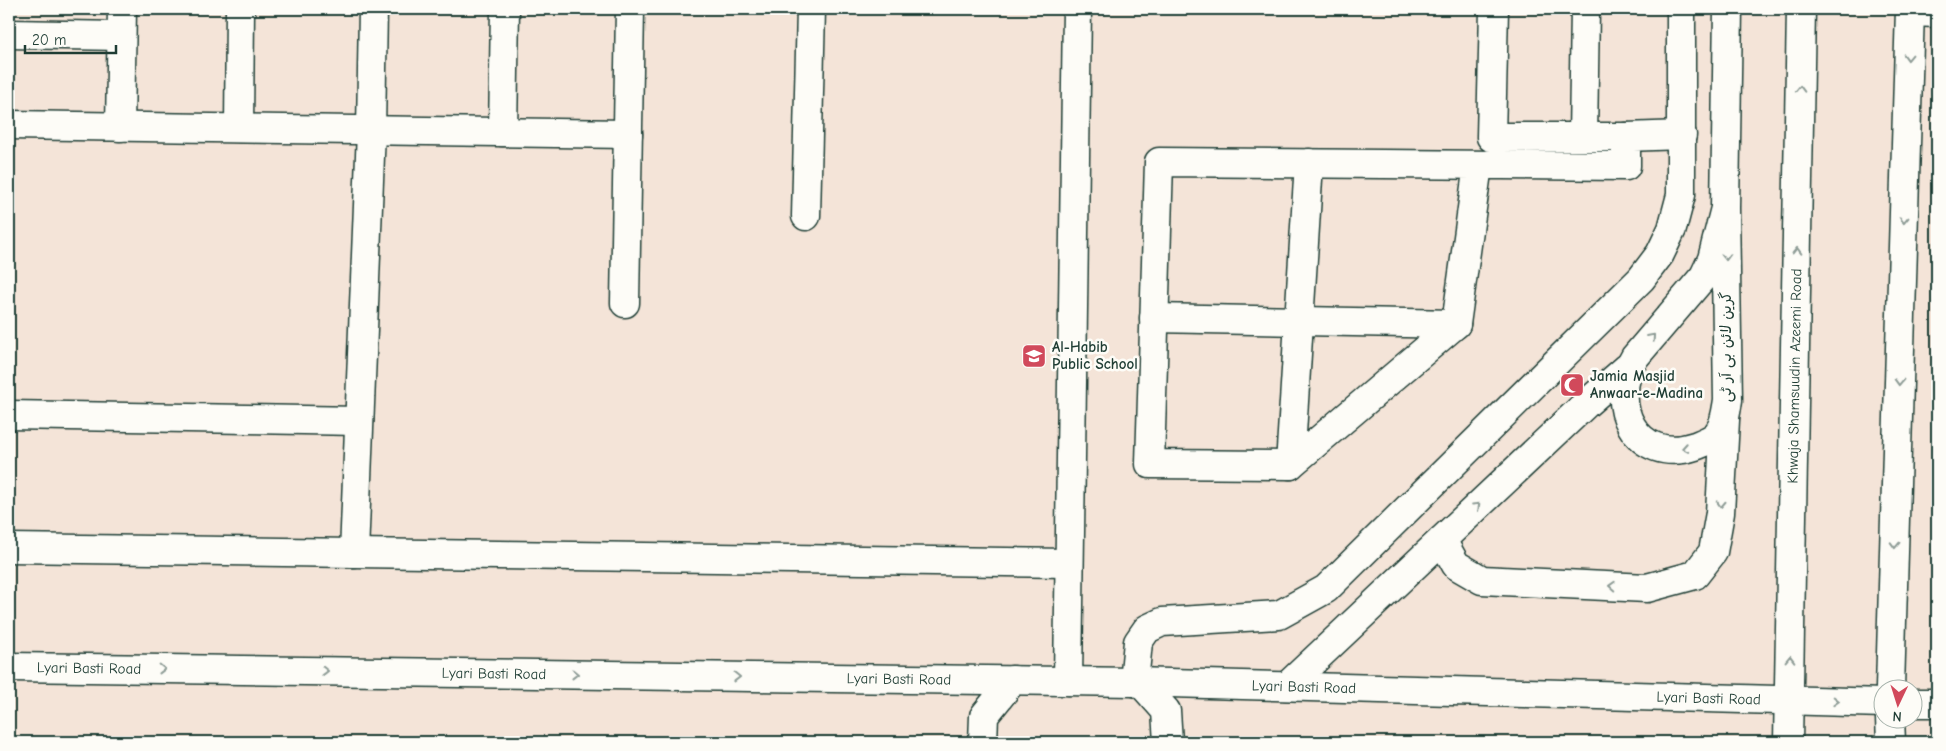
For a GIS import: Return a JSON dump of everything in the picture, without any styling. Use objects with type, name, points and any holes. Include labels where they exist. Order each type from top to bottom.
[{"type":"street","points":[[120,127],[122,9]]},
{"type":"street","points":[[239,128],[240,9]]},
{"type":"street","points":[[354,553],[371,130],[373,9]]},
{"type":"street","points":[[503,132],[505,9]]},
{"type":"street","points":[[625,303],[630,9]]},
{"type":"street","points":[[806,216],[811,9]]},
{"type":"street","points":[[1068,681],[1077,9]]},
{"type":"street","points":[[1494,9],[1491,137],[1626,138],[1682,135]]},
{"type":"street","points":[[1583,138],[1585,9]]},
{"type":"street","points":[[1168,742],[1166,711],[1137,682],[1138,642],[1147,629],[1162,622],[1279,615],[1326,589],[1634,286],[1660,254],[1672,229],[1680,195],[1682,135],[1681,9]]},
{"type":"street","name":"گرین لائن بی آر ٹی","points":[[1726,208],[1712,259],[1704,276],[1634,357],[1627,368],[1624,406],[1628,421],[1639,438],[1652,446],[1670,450],[1689,448],[1718,435],[1725,420],[1728,400],[1726,208],[1728,9]]},
{"type":"street","name":"Khwaja Shamsuudin Azeemi Road","points":[[1788,742],[1801,9]]},
{"type":"street","points":[[1890,678],[1910,10],[1937,13]]},
{"type":"street","points":[[9,34],[121,36]]},
{"type":"street","points":[[9,125],[628,134]]},
{"type":"street","points":[[1478,165],[1456,324],[1290,465],[1150,464],[1159,162],[1626,166],[1626,138]]},
{"type":"street","points":[[1290,465],[1309,163]]},
{"type":"street","points":[[1154,318],[1456,324]]},
{"type":"street","points":[[1287,686],[1587,403],[1627,368]]},
{"type":"street","points":[[9,415],[359,421]]},
{"type":"street","points":[[1442,540],[1456,565],[1482,580],[1647,588],[1695,575],[1713,552],[1718,522],[1725,420]]},
{"type":"street","points":[[9,548],[1069,563]]},
{"type":"street","name":"Lyari Basti Road","points":[[9,667],[1137,682],[1874,703]]},
{"type":"street","points":[[983,742],[984,716],[1013,680]]},
{"type":"street","points":[[1924,703],[1937,704]]},
{"type":"street","points":[[1890,728],[1891,742]]},
{"type":"place","name":"Al-Habib Public School","points":[[1034,356]]},
{"type":"place","name":"Jamia Masjid Anwaar-e-Madina","points":[[1572,385]]}]
